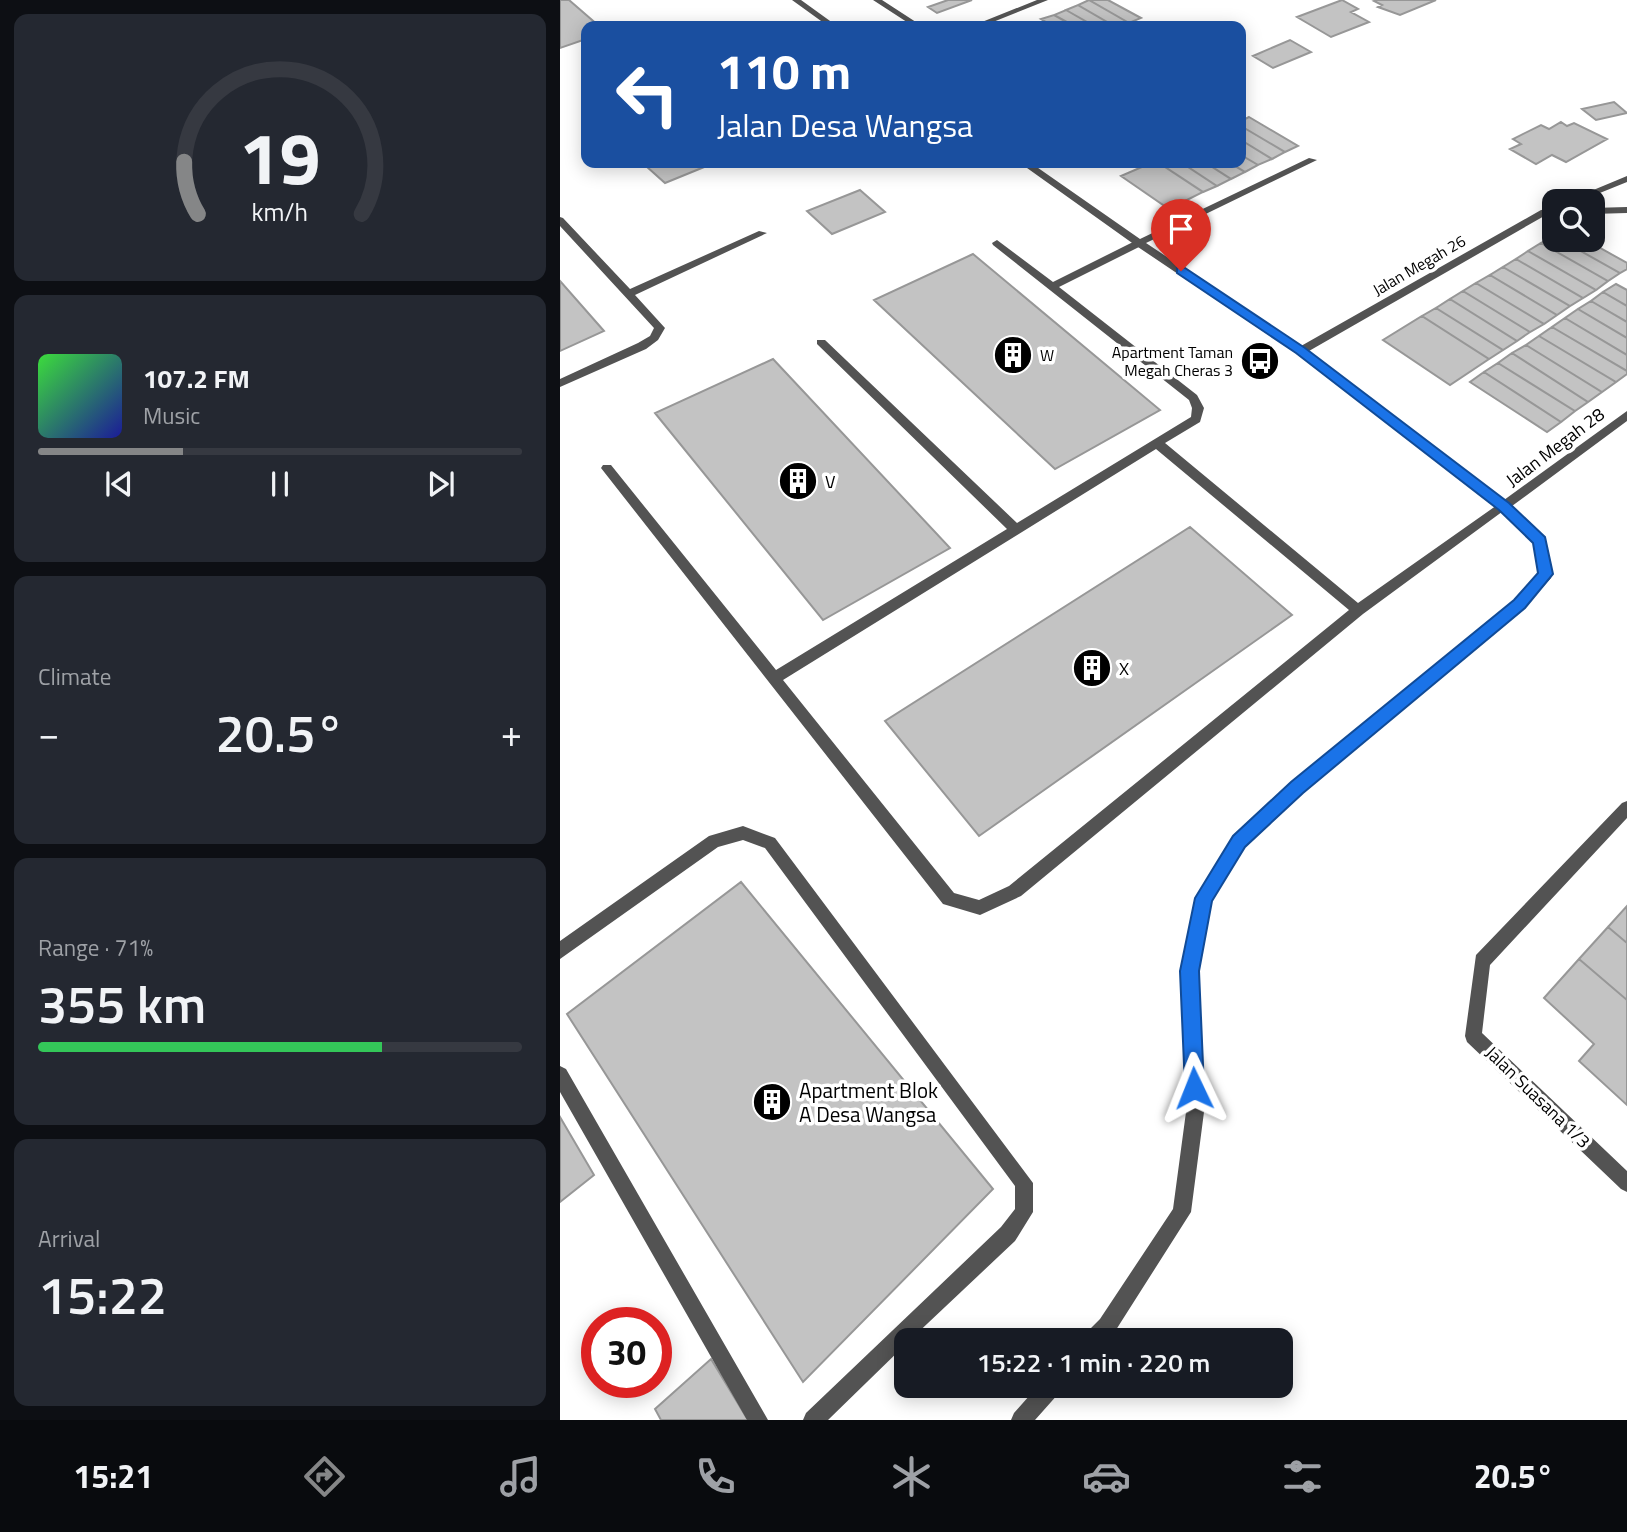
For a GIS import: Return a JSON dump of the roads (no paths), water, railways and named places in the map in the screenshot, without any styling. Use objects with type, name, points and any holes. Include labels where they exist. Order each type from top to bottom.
[{"type":"street","points":[[796,0],[827,21]]},
{"type":"street","points":[[877,0],[910,21]]},
{"type":"street","points":[[989,21],[1044,0]]},
{"type":"street","points":[[1053,286],[1312,159]]},
{"type":"street","points":[[1032,168],[1301,351],[1504,506],[1539,541],[1546,574],[1520,604],[1297,787],[1239,842],[1204,898],[1189,971],[1195,1112],[1182,1212],[1104,1328]]},
{"type":"street","points":[[1601,189],[1627,178]]},
{"type":"street","points":[[1605,211],[1627,210]]},
{"type":"street","name":"Jalan Megah 26","points":[[1301,351],[1542,216]]},
{"type":"street","points":[[560,220],[660,328],[654,338],[642,346],[560,383]]},
{"type":"street","points":[[628,294],[762,233]]},
{"type":"street","points":[[773,679],[1196,419],[1198,408],[1193,398],[998,243]]},
{"type":"street","points":[[821,342],[1017,531]]},
{"type":"street","name":"Jalan Megah 28","points":[[607,468],[949,899],[980,908],[1015,891],[1358,610],[1627,415]]},
{"type":"street","points":[[1158,443],[1358,610]]},
{"type":"street","name":"Jalan Suasana 1/3","points":[[1627,808],[1482,961],[1473,1036],[1627,1183]]},
{"type":"street","points":[[560,951],[714,841],[743,833],[770,843],[1024,1183],[1024,1212],[1008,1234],[813,1420]]},
{"type":"street","points":[[560,1075],[758,1420]]},
{"type":"street","points":[[1021,1420],[1041,1398]]},
{"type":"place","name":"W","points":[[1013,355]]},
{"type":"place","name":"Apartment Taman Megah Cheras 3","points":[[1260,361]]},
{"type":"place","name":"V","points":[[798,481]]},
{"type":"place","name":"X","points":[[1092,668]]},
{"type":"place","name":"Apartment Blok A Desa Wangsa","points":[[772,1102]]}]
